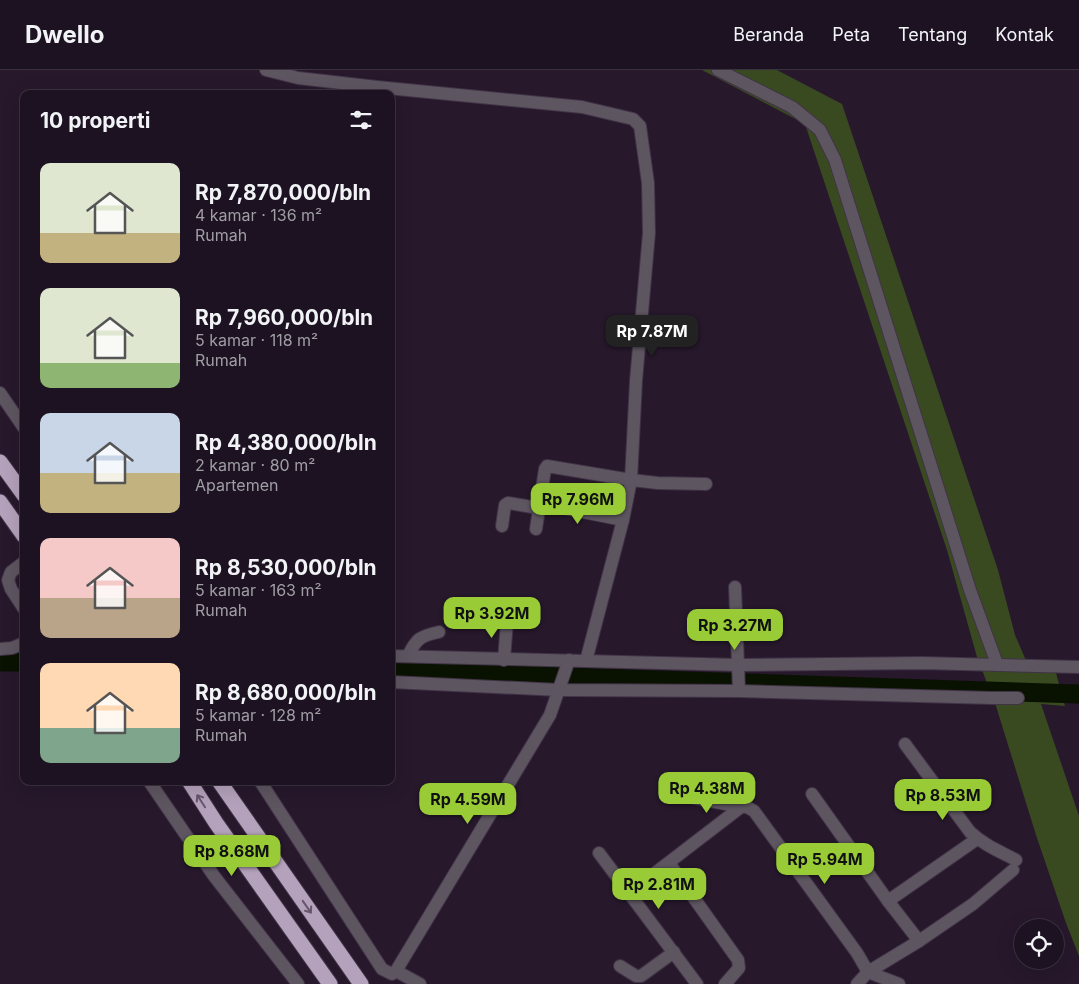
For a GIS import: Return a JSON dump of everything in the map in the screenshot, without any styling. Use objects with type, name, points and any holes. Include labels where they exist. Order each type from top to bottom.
[{"type":"highway","points":[[0,462],[20,490]]},
{"type":"highway","points":[[0,502],[20,530]]},
{"type":"highway","points":[[192,785],[216,823],[330,984]]},
{"type":"highway","points":[[222,785],[361,984]]},
{"type":"street","points":[[266,70],[298,78],[582,107],[633,119],[636,122],[641,132],[648,183],[649,233],[636,381],[632,480],[586,661]]},
{"type":"street","points":[[718,70],[792,107],[820,130],[835,160],[970,590],[997,664]]},
{"type":"street","points":[[0,393],[20,422]]},
{"type":"street","points":[[536,529],[538,505],[547,466],[658,483],[706,484]]},
{"type":"street","points":[[502,526],[505,505],[508,503],[538,505],[623,520]]},
{"type":"street","points":[[20,565],[11,572],[8,580],[11,589],[20,603]]},
{"type":"street","points":[[735,587],[739,689]]},
{"type":"street","points":[[504,660],[507,621]]},
{"type":"street","points":[[408,656],[415,642],[428,634],[439,632]]},
{"type":"street","points":[[0,649],[12,648],[20,645]]},
{"type":"street","points":[[395,656],[586,661],[739,668],[922,663],[1079,667]]},
{"type":"street","points":[[263,785],[382,970],[392,974],[396,971],[550,715],[569,662]]},
{"type":"street","points":[[395,682],[561,684],[1018,698]]},
{"type":"street","points":[[857,984],[868,972],[919,942],[972,904],[1014,865],[977,839],[954,812],[905,744]]},
{"type":"street","points":[[152,785],[214,876],[298,984]]},
{"type":"street","points":[[812,794],[919,942]]},
{"type":"street","points":[[679,795],[740,807],[747,806],[754,811],[848,940],[868,972],[886,982],[899,984]]},
{"type":"street","points":[[629,893],[740,807]]},
{"type":"street","points":[[888,901],[977,839]]},
{"type":"street","points":[[599,853],[698,984]]},
{"type":"street","points":[[669,863],[738,960],[739,968],[725,984]]},
{"type":"street","points":[[620,966],[636,976],[641,976],[674,952]]},
{"type":"street","points":[[396,971],[420,984]]},
{"type":"green space","points":[[702,70],[777,70],[842,104],[998,570],[1015,635],[1027,663],[1053,662],[1065,706],[1041,704],[1079,816],[1079,956],[1036,835],[996,706],[977,657],[947,550],[805,124]]},
{"type":"waterway","points":[[0,662],[20,662]]},
{"type":"waterway","points":[[395,671],[1079,694]]}]
